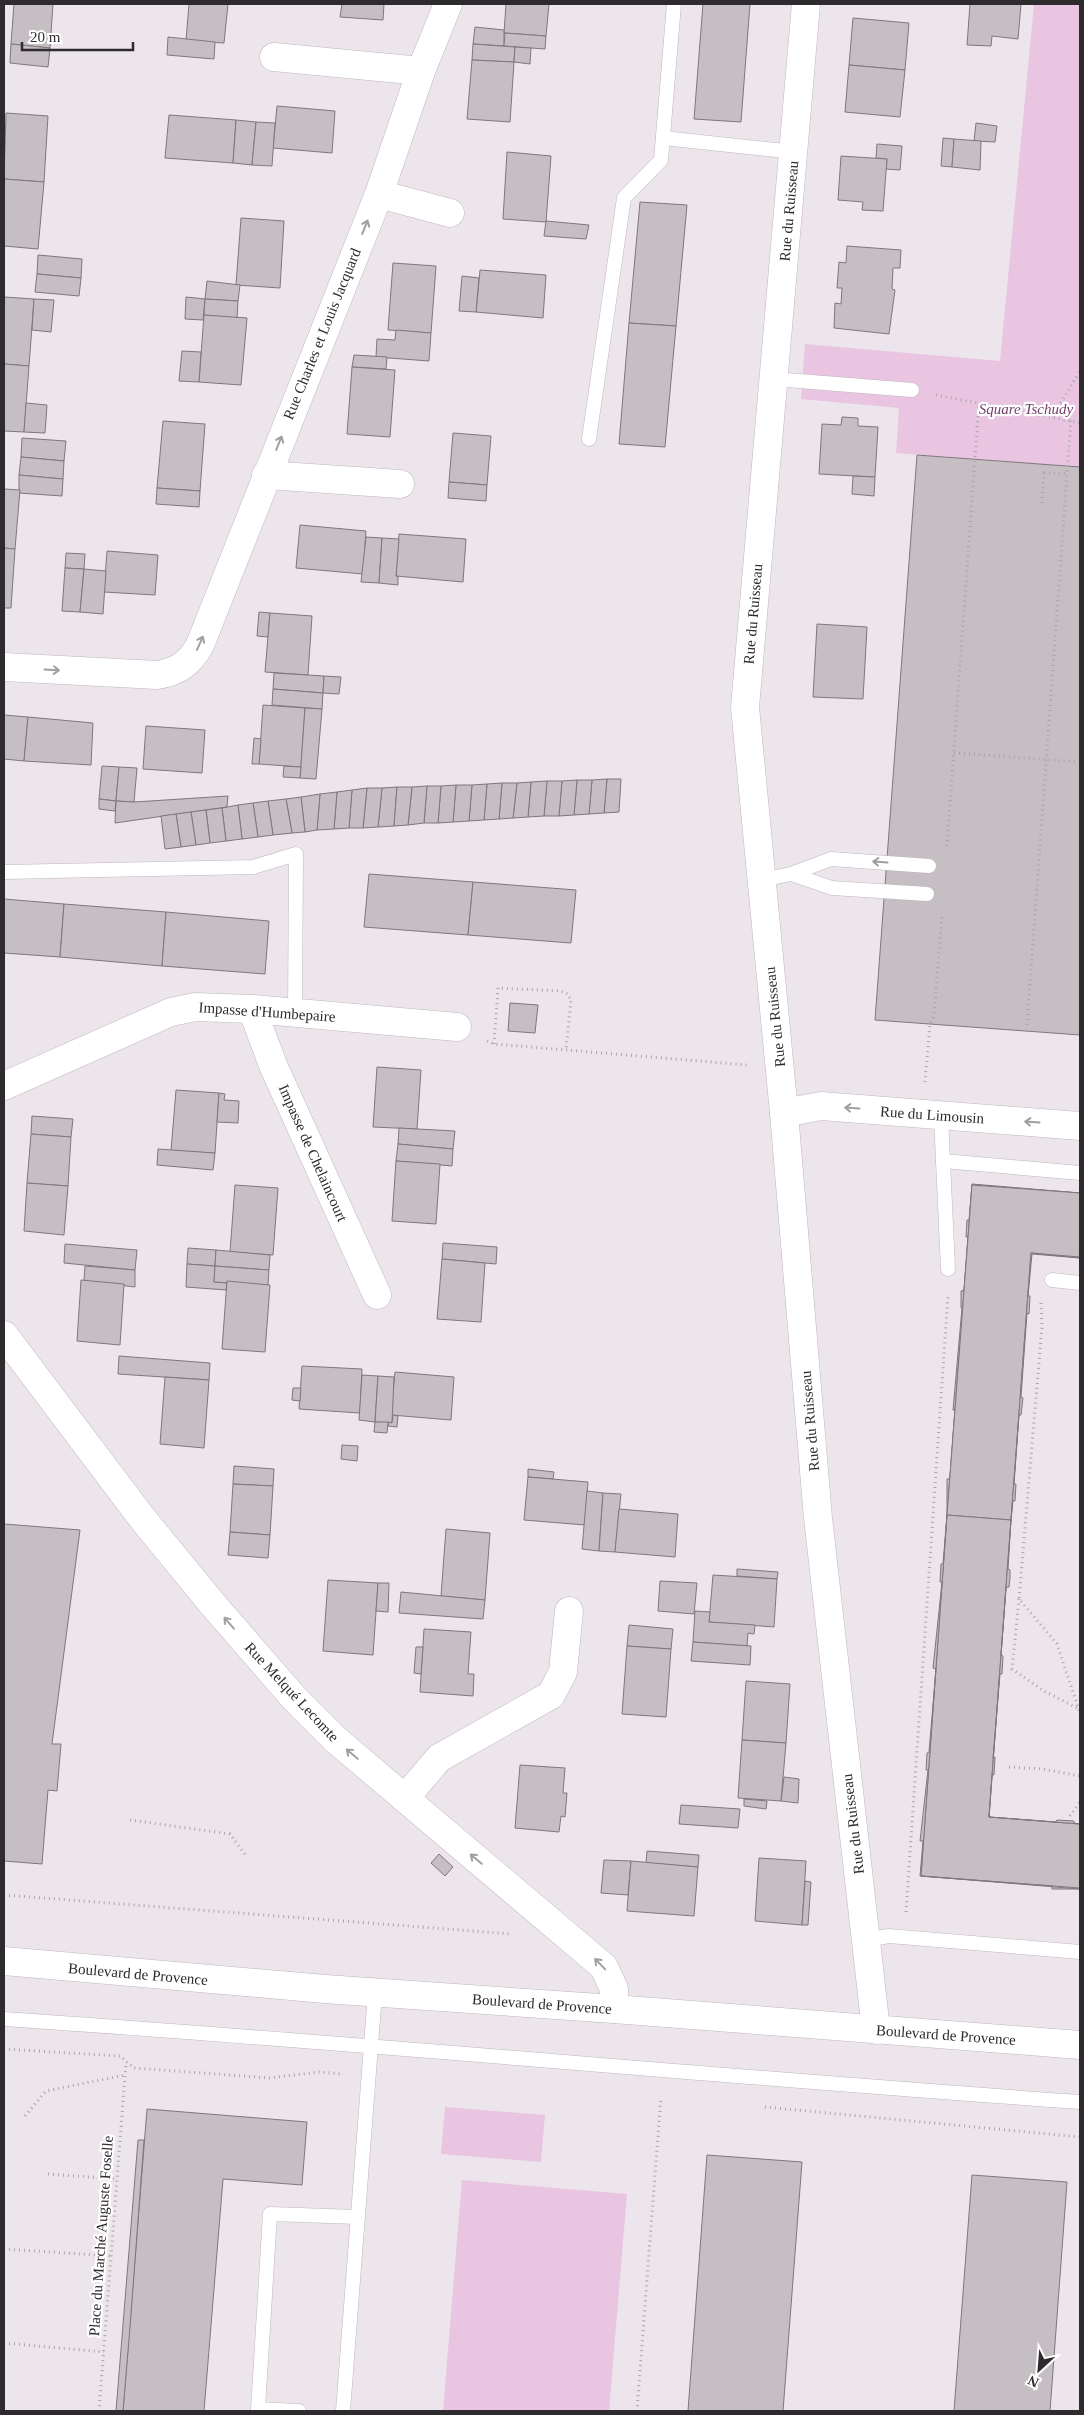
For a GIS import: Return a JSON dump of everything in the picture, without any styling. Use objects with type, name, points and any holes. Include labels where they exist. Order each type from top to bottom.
[{"type":"street","name":"Rue Charles et Louis Jacquard","points":[[4,667],[157,676],[171,673],[182,667],[192,658],[200,645],[378,194],[421,71],[448,4]]},
{"type":"street","name":"Rue du Ruisseau","points":[[806,4],[744,707],[784,1113],[818,1518],[876,2030]]},
{"type":"street","points":[[274,58],[421,71]]},
{"type":"street","points":[[378,194],[450,213]]},
{"type":"street","points":[[266,475],[400,484]]},
{"type":"street","name":"Impasse d'Humbepaire","points":[[4,1086],[171,1012],[195,1007],[252,1009],[457,1027]]},
{"type":"street","name":"Impasse de Chelaincourt","points":[[252,1009],[273,1065],[377,1295]]},
{"type":"street","name":"Rue du Limousin","points":[[784,1113],[821,1106],[1080,1126]]},
{"type":"street","name":"Rue Melqué Lecomte","points":[[4,1335],[142,1518],[214,1607],[294,1698],[336,1740],[604,1967],[614,1989],[614,2009]]},
{"type":"street","points":[[405,1798],[439,1758],[551,1695],[563,1672],[569,1610]]},
{"type":"street","name":"Boulevard de Provence","points":[[4,1961],[375,1993],[614,2009],[1080,2045]]},
{"type":"lane","points":[[589,439],[624,198],[661,160],[674,4]]},
{"type":"lane","points":[[663,138],[794,152]]},
{"type":"lane","points":[[774,379],[912,390]]},
{"type":"lane","points":[[4,872],[253,867],[296,854],[295,1013]]},
{"type":"lane","points":[[762,880],[791,874],[831,859],[929,866]]},
{"type":"lane","points":[[791,874],[832,888],[926,894]]},
{"type":"lane","points":[[941,1115],[948,1269]]},
{"type":"lane","points":[[943,1160],[1080,1173]]},
{"type":"lane","points":[[1052,1280],[1080,1283]]},
{"type":"lane","points":[[866,1940],[889,1936],[1080,1952]]},
{"type":"lane","points":[[343,2411],[375,1993]]},
{"type":"lane","points":[[4,2019],[371,2046],[812,2083],[1080,2102]]},
{"type":"lane","points":[[300,2411],[258,2409],[270,2214],[358,2217]]},
{"type":"path","points":[[1053,416],[1080,371]]},
{"type":"path","points":[[912,390],[1053,416],[1080,423]]},
{"type":"path","points":[[946,850],[979,403]]},
{"type":"path","points":[[1027,1025],[1071,420]]},
{"type":"path","points":[[1042,503],[1044,473],[1067,474]]},
{"type":"path","points":[[954,753],[1080,762]]},
{"type":"path","points":[[926,1074],[930,1024],[934,1014],[942,908]]},
{"type":"path","points":[[494,1044],[498,988],[561,991],[568,994],[570,1000],[566,1050]]},
{"type":"path","points":[[457,1027],[494,1044],[754,1066],[779,1063]]},
{"type":"path","points":[[904,1938],[948,1269]]},
{"type":"path","points":[[1052,1280],[1042,1280],[1042,1327],[1012,1670],[1044,1691],[1077,1708]]},
{"type":"path","points":[[1019,1598],[1057,1644],[1080,1713]]},
{"type":"path","points":[[1009,1767],[1043,1769],[1080,1776]]},
{"type":"path","points":[[1070,1816],[1080,1802]]},
{"type":"path","points":[[130,1820],[230,1834],[247,1857]]},
{"type":"path","points":[[4,1895],[516,1934]]},
{"type":"path","points":[[4,2049],[120,2056],[134,2068],[270,2078],[319,2072],[369,2076]]},
{"type":"path","name":"Place du Marché Auguste Foselle","points":[[99,2411],[126,2062]]},
{"type":"path","points":[[25,2116],[46,2091],[125,2074]]},
{"type":"path","points":[[651,2096],[670,2097]]},
{"type":"path","points":[[637,2411],[661,2096]]},
{"type":"path","points":[[763,2107],[1080,2137]]},
{"type":"path","points":[[48,2174],[117,2179]]},
{"type":"path","points":[[4,2249],[111,2256]]},
{"type":"path","points":[[4,2344],[104,2352]]},
{"type":"green space","name":"Square Tschudy","points":[[1034,4],[1080,4],[1080,467],[896,453],[899,408],[801,399],[805,344],[1000,361]]},
{"type":"green space","points":[[445,2107],[545,2115],[541,2162],[441,2154]]},
{"type":"green space","points":[[462,2180],[627,2194],[609,2411],[443,2411]]},
{"type":"building","points":[[14,4],[53,4],[50,48],[11,44]]},
{"type":"building","points":[[189,4],[228,4],[224,43],[186,41]]},
{"type":"building","points":[[342,4],[384,4],[383,20],[340,17]]},
{"type":"building","points":[[506,4],[549,4],[546,36],[504,33]]},
{"type":"building","points":[[703,4],[750,4],[741,122],[694,119]]},
{"type":"building","points":[[970,4],[1021,4],[1018,39],[992,36],[991,46],[967,45]]},
{"type":"building","points":[[853,18],[909,23],[905,70],[849,65]]},
{"type":"building","points":[[475,27],[504,30],[504,46],[473,44]]},
{"type":"building","points":[[505,33],[546,36],[545,49],[504,46]]},
{"type":"building","points":[[168,37],[215,42],[214,59],[167,55]]},
{"type":"building","points":[[11,44],[50,48],[48,67],[10,63]]},
{"type":"building","points":[[473,44],[515,47],[514,62],[472,60]]},
{"type":"building","points":[[515,47],[531,48],[530,64],[514,62]]},
{"type":"building","points":[[472,60],[514,62],[510,122],[467,119]]},
{"type":"building","points":[[849,65],[905,70],[900,117],[845,112]]},
{"type":"building","points":[[277,106],[335,111],[332,153],[273,148]]},
{"type":"building","points":[[6,113],[48,116],[44,182],[4,179]]},
{"type":"building","points":[[169,115],[236,120],[233,163],[165,158]]},
{"type":"building","points":[[236,120],[256,122],[252,165],[233,163]]},
{"type":"building","points":[[256,122],[275,123],[272,166],[252,165]]},
{"type":"building","points":[[976,123],[997,126],[995,142],[974,141]]},
{"type":"building","points":[[943,138],[954,139],[952,167],[941,166]]},
{"type":"building","points":[[954,139],[981,141],[980,170],[952,167]]},
{"type":"building","points":[[877,144],[902,146],[900,170],[886,169],[887,159],[876,158]]},
{"type":"building","points":[[507,152],[551,156],[546,222],[503,219]]},
{"type":"building","points":[[841,156],[887,159],[883,211],[862,210],[863,202],[838,200]]},
{"type":"building","points":[[4,179],[44,182],[38,249],[4,246]]},
{"type":"building","points":[[640,202],[687,205],[676,326],[629,323]]},
{"type":"building","points":[[241,218],[284,221],[280,288],[236,285]]},
{"type":"building","points":[[546,221],[589,225],[586,239],[544,236]]},
{"type":"building","points":[[847,246],[901,250],[900,268],[893,268],[892,289],[895,290],[889,334],[834,328],[835,303],[841,304],[842,288],[837,288],[839,262],[846,263]]},
{"type":"building","points":[[38,255],[82,259],[81,278],[37,274]]},
{"type":"building","points":[[393,263],[436,266],[431,333],[388,330]]},
{"type":"building","points":[[480,270],[546,275],[543,318],[476,312]]},
{"type":"building","points":[[37,274],[81,278],[79,296],[35,292]]},
{"type":"building","points":[[462,276],[479,278],[476,312],[459,311]]},
{"type":"building","points":[[207,281],[240,285],[238,301],[205,299]]},
{"type":"building","points":[[4,297],[34,299],[29,366],[4,364]]},
{"type":"building","points":[[186,297],[205,299],[203,320],[185,319]]},
{"type":"building","points":[[34,299],[54,300],[51,332],[32,330]]},
{"type":"building","points":[[205,299],[238,301],[237,318],[204,315]]},
{"type":"building","points":[[204,315],[247,318],[241,385],[199,382]]},
{"type":"building","points":[[629,323],[676,326],[665,447],[619,444]]},
{"type":"building","points":[[396,330],[431,333],[429,361],[376,357],[377,339],[395,340]]},
{"type":"building","points":[[182,351],[201,352],[199,382],[179,381]]},
{"type":"building","points":[[354,355],[387,357],[386,369],[352,367]]},
{"type":"building","points":[[4,364],[29,366],[24,432],[4,431]]},
{"type":"building","points":[[352,367],[395,370],[390,437],[347,434]]},
{"type":"building","points":[[26,403],[47,405],[45,433],[24,432]]},
{"type":"building","points":[[842,417],[858,418],[858,426],[878,427],[875,477],[819,474],[822,424],[841,425]]},
{"type":"building","points":[[163,421],[205,424],[200,491],[157,488]]},
{"type":"building","points":[[453,433],[491,436],[487,485],[449,482]]},
{"type":"building","points":[[22,438],[66,441],[64,461],[21,457]]},
{"type":"building","points":[[917,455],[1080,467],[1080,1035],[875,1020]]},
{"type":"building","points":[[21,457],[64,461],[63,479],[19,475]]},
{"type":"building","points":[[19,475],[63,479],[62,496],[19,493]]},
{"type":"building","points":[[853,476],[875,477],[874,496],[852,494]]},
{"type":"building","points":[[449,482],[487,485],[486,501],[448,498]]},
{"type":"building","points":[[157,488],[200,491],[199,507],[156,504]]},
{"type":"building","points":[[4,489],[20,490],[15,549],[4,548]]},
{"type":"building","points":[[300,525],[366,531],[363,574],[296,568]]},
{"type":"building","points":[[399,534],[466,539],[463,582],[396,576]]},
{"type":"building","points":[[366,537],[382,538],[379,583],[361,582]]},
{"type":"building","points":[[382,538],[399,539],[396,576],[398,577],[398,585],[379,583]]},
{"type":"building","points":[[4,548],[15,549],[11,608],[4,608]]},
{"type":"building","points":[[107,551],[158,555],[155,595],[104,592]]},
{"type":"building","points":[[66,553],[85,554],[84,569],[65,568]]},
{"type":"building","points":[[65,568],[84,569],[80,612],[62,611]]},
{"type":"building","points":[[84,569],[106,571],[103,614],[80,612]]},
{"type":"building","points":[[259,612],[270,613],[268,637],[257,636]]},
{"type":"building","points":[[270,613],[312,616],[308,675],[265,672]]},
{"type":"building","points":[[817,624],[867,627],[863,699],[813,697]]},
{"type":"building","points":[[274,673],[324,676],[323,693],[273,689]]},
{"type":"building","points":[[324,676],[341,677],[339,694],[323,693]]},
{"type":"building","points":[[273,689],[323,693],[322,709],[272,705]]},
{"type":"building","points":[[263,705],[305,708],[301,767],[259,764]]},
{"type":"building","points":[[305,708],[322,709],[316,779],[300,778]]},
{"type":"building","points":[[4,715],[28,717],[24,761],[4,759]]},
{"type":"building","points":[[28,717],[93,723],[91,765],[24,761]]},
{"type":"building","points":[[146,726],[205,730],[202,773],[143,769]]},
{"type":"building","points":[[254,738],[261,739],[259,764],[252,764]]},
{"type":"building","points":[[102,766],[119,767],[116,801],[99,799]]},
{"type":"building","points":[[284,766],[301,767],[300,778],[283,777]]},
{"type":"building","points":[[119,767],[137,768],[134,802],[116,801]]},
{"type":"building","points":[[607,779],[621,779],[619,812],[604,813]]},
{"type":"building","points":[[607,779],[604,813],[589,814],[592,780]]},
{"type":"building","points":[[577,780],[592,780],[589,814],[574,815]]},
{"type":"building","points":[[577,780],[574,815],[559,816],[562,781]]},
{"type":"building","points":[[547,781],[562,781],[559,816],[544,816]]},
{"type":"building","points":[[547,781],[544,816],[528,817],[531,782]]},
{"type":"building","points":[[531,782],[528,817],[513,818],[517,783]]},
{"type":"building","points":[[502,783],[517,783],[513,818],[499,819]]},
{"type":"building","points":[[502,783],[499,819],[484,820],[487,784]]},
{"type":"building","points":[[487,784],[484,820],[469,821],[472,785]]},
{"type":"building","points":[[456,785],[472,785],[469,821],[453,822]]},
{"type":"building","points":[[456,785],[453,822],[438,823],[441,786]]},
{"type":"building","points":[[427,786],[441,786],[438,823],[424,823]]},
{"type":"building","points":[[427,786],[424,823],[408,825],[412,787]]},
{"type":"building","points":[[397,787],[394,826],[378,827],[382,788]]},
{"type":"building","points":[[397,787],[412,787],[408,825],[394,826]]},
{"type":"building","points":[[367,788],[382,788],[378,827],[363,828]]},
{"type":"building","points":[[367,788],[363,828],[349,828],[352,790]]},
{"type":"building","points":[[352,790],[349,828],[334,829],[337,792]]},
{"type":"building","points":[[337,792],[334,829],[317,830],[320,794]]},
{"type":"building","points":[[320,794],[317,830],[305,832],[301,797]]},
{"type":"building","points":[[228,796],[227,807],[115,823],[116,801],[134,802]]},
{"type":"building","points":[[301,797],[305,832],[292,833],[286,799]]},
{"type":"building","points":[[99,799],[116,801],[115,811],[99,809]]},
{"type":"building","points":[[286,799],[292,833],[273,835],[268,801]]},
{"type":"building","points":[[268,801],[273,835],[258,837],[253,803]]},
{"type":"building","points":[[253,803],[258,837],[242,839],[238,805]]},
{"type":"building","points":[[238,805],[242,839],[226,841],[222,808]]},
{"type":"building","points":[[222,808],[226,841],[210,843],[206,810]]},
{"type":"building","points":[[206,810],[210,843],[196,845],[191,812]]},
{"type":"building","points":[[191,812],[196,845],[181,847],[176,814]]},
{"type":"building","points":[[176,814],[181,847],[165,849],[161,816]]},
{"type":"building","points":[[369,874],[473,882],[468,935],[364,927]]},
{"type":"building","points":[[473,882],[576,890],[571,943],[468,935]]},
{"type":"building","points":[[4,899],[64,904],[60,957],[4,953]]},
{"type":"building","points":[[64,904],[166,912],[162,966],[60,957]]},
{"type":"building","points":[[166,912],[269,921],[265,974],[162,966]]},
{"type":"building","points":[[510,1003],[538,1005],[535,1033],[508,1031]]},
{"type":"building","points":[[377,1067],[421,1070],[417,1129],[373,1127]]},
{"type":"building","points":[[176,1090],[219,1093],[215,1153],[171,1151]]},
{"type":"building","points":[[219,1093],[225,1094],[224,1100],[239,1101],[238,1123],[217,1122]]},
{"type":"building","points":[[32,1116],[73,1119],[71,1137],[31,1134]]},
{"type":"building","points":[[399,1128],[455,1131],[453,1149],[398,1144]]},
{"type":"building","points":[[31,1134],[71,1137],[68,1186],[27,1183]]},
{"type":"building","points":[[398,1144],[453,1149],[452,1166],[396,1161]]},
{"type":"building","points":[[158,1149],[215,1153],[213,1170],[157,1165]]},
{"type":"building","points":[[396,1161],[440,1164],[436,1224],[392,1221]]},
{"type":"building","points":[[27,1183],[68,1186],[64,1235],[24,1231]]},
{"type":"building","points":[[972,1184],[1080,1193],[972,1185],[955,1410],[953,1410],[962,1308],[961,1291],[964,1290],[968,1237],[966,1237],[967,1220],[969,1220]]},
{"type":"building","points":[[235,1185],[278,1188],[273,1255],[230,1252]]},
{"type":"building","points":[[972,1185],[1080,1193],[1080,1257],[1031,1253],[1011,1520],[947,1515]]},
{"type":"building","points":[[443,1243],[497,1247],[496,1264],[442,1259]]},
{"type":"building","points":[[65,1244],[137,1250],[135,1270],[64,1263]]},
{"type":"building","points":[[188,1248],[216,1250],[215,1266],[187,1264]]},
{"type":"building","points":[[216,1250],[270,1255],[269,1270],[215,1266]]},
{"type":"building","points":[[1031,1253],[1080,1258],[1032,1254],[1028,1296],[1030,1296],[1029,1314],[1027,1313],[1021,1397],[1023,1398],[1021,1415],[1019,1415],[1014,1484],[1016,1484],[1015,1501],[1013,1501],[1011,1520]]},
{"type":"building","points":[[442,1259],[485,1263],[481,1322],[437,1319]]},
{"type":"building","points":[[187,1264],[215,1266],[214,1282],[227,1283],[226,1290],[186,1287]]},
{"type":"building","points":[[85,1266],[135,1270],[135,1287],[84,1281]]},
{"type":"building","points":[[215,1266],[269,1270],[268,1285],[214,1282]]},
{"type":"building","points":[[81,1280],[124,1284],[120,1345],[77,1341]]},
{"type":"building","points":[[227,1281],[270,1285],[265,1352],[222,1349]]},
{"type":"building","points":[[119,1356],[210,1363],[209,1380],[118,1374]]},
{"type":"building","points":[[302,1366],[362,1369],[360,1413],[299,1409]]},
{"type":"building","points":[[395,1372],[454,1377],[451,1420],[391,1415]]},
{"type":"building","points":[[362,1375],[378,1376],[375,1422],[359,1420]]},
{"type":"building","points":[[378,1376],[394,1377],[392,1423],[375,1422]]},
{"type":"building","points":[[165,1377],[209,1380],[204,1448],[160,1444]]},
{"type":"building","points":[[293,1388],[301,1388],[300,1401],[292,1400]]},
{"type":"building","points":[[393,1415],[398,1416],[397,1427],[388,1426],[388,1422],[392,1423]]},
{"type":"building","points":[[375,1422],[388,1422],[387,1433],[374,1432]]},
{"type":"building","points":[[342,1445],[358,1446],[357,1461],[341,1459]]},
{"type":"building","points":[[234,1466],[274,1469],[273,1486],[233,1484]]},
{"type":"building","points":[[528,1469],[554,1472],[553,1479],[528,1477]]},
{"type":"building","points":[[528,1477],[588,1482],[585,1525],[524,1520]]},
{"type":"building","points":[[947,1479],[950,1479],[947,1515]]},
{"type":"building","points":[[233,1484],[273,1486],[270,1535],[230,1532]]},
{"type":"building","points":[[587,1491],[603,1493],[599,1551],[582,1549]]},
{"type":"building","points":[[603,1493],[621,1494],[615,1552],[599,1551]]},
{"type":"building","points":[[619,1509],[678,1514],[675,1557],[615,1552]]},
{"type":"building","points":[[947,1515],[1011,1520],[989,1817],[1080,1824],[1080,1888],[921,1876]]},
{"type":"building","points":[[947,1515],[936,1669],[933,1668],[942,1582],[940,1582],[941,1564],[943,1564]]},
{"type":"building","points":[[1011,1520],[1008,1569],[1010,1570],[1010,1578],[1009,1587],[1006,1587]]},
{"type":"building","points":[[4,1524],[80,1530],[52,1744],[61,1744],[57,1791],[48,1790],[42,1864],[4,1861]]},
{"type":"building","points":[[446,1529],[490,1533],[485,1600],[441,1596]]},
{"type":"building","points":[[230,1532],[270,1535],[268,1558],[228,1555]]},
{"type":"building","points":[[737,1569],[778,1572],[777,1579],[737,1576]]},
{"type":"building","points":[[713,1575],[777,1579],[774,1627],[709,1622]]},
{"type":"building","points":[[328,1580],[378,1583],[373,1655],[323,1651]]},
{"type":"building","points":[[660,1581],[697,1583],[694,1614],[658,1611]]},
{"type":"building","points":[[378,1583],[389,1583],[388,1612],[376,1611]]},
{"type":"building","points":[[401,1592],[485,1600],[483,1619],[399,1613]]},
{"type":"building","points":[[695,1611],[710,1612],[709,1622],[755,1625],[754,1634],[748,1633],[747,1646],[693,1642]]},
{"type":"building","points":[[629,1625],[673,1629],[671,1649],[627,1646]]},
{"type":"building","points":[[424,1629],[471,1632],[468,1674],[474,1674],[473,1696],[420,1692]]},
{"type":"building","points":[[693,1642],[751,1646],[750,1665],[691,1661]]},
{"type":"building","points":[[627,1646],[671,1649],[666,1717],[622,1714]]},
{"type":"building","points":[[416,1647],[423,1647],[421,1674],[414,1673]]},
{"type":"building","points":[[1001,1655],[1003,1656],[1002,1674],[1000,1674],[996,1718]]},
{"type":"building","points":[[935,1676],[921,1876],[934,1877],[920,1876],[923,1841],[920,1841],[928,1770],[926,1770],[927,1753],[929,1752]]},
{"type":"building","points":[[746,1681],[790,1684],[786,1743],[742,1740]]},
{"type":"building","points":[[742,1740],[786,1743],[781,1801],[738,1798]]},
{"type":"building","points":[[995,1757],[994,1775],[992,1775],[993,1758]]},
{"type":"building","points":[[520,1765],[565,1768],[563,1793],[567,1793],[565,1817],[561,1816],[559,1832],[515,1828]]},
{"type":"building","points":[[784,1777],[799,1779],[798,1803],[781,1801]]},
{"type":"building","points":[[744,1799],[767,1801],[766,1809],[744,1806]]},
{"type":"building","points":[[681,1805],[740,1809],[738,1828],[679,1824]]},
{"type":"building","points":[[989,1817],[1056,1822],[1057,1820],[1074,1821],[1074,1823],[1080,1824]]},
{"type":"building","points":[[647,1851],[699,1855],[698,1867],[646,1863]]},
{"type":"building","points":[[439,1854],[453,1867],[445,1876],[431,1863]]},
{"type":"building","points":[[759,1858],[806,1861],[802,1925],[755,1921]]},
{"type":"building","points":[[604,1860],[631,1861],[628,1895],[601,1893]]},
{"type":"building","points":[[631,1861],[698,1867],[694,1916],[627,1911]]},
{"type":"building","points":[[934,1877],[1052,1886],[1052,1887]]},
{"type":"building","points":[[805,1881],[811,1882],[808,1925],[802,1925]]},
{"type":"building","points":[[1052,1887],[1080,1889],[1052,1889]]},
{"type":"building","points":[[147,2109],[307,2122],[302,2185],[223,2179],[204,2411],[123,2411]]},
{"type":"building","points":[[138,2140],[144,2140],[130,2327],[123,2411],[116,2411]]},
{"type":"building","points":[[707,2155],[802,2162],[783,2411],[688,2411]]},
{"type":"building","points":[[972,2175],[1067,2182],[1050,2411],[954,2411]]}]
